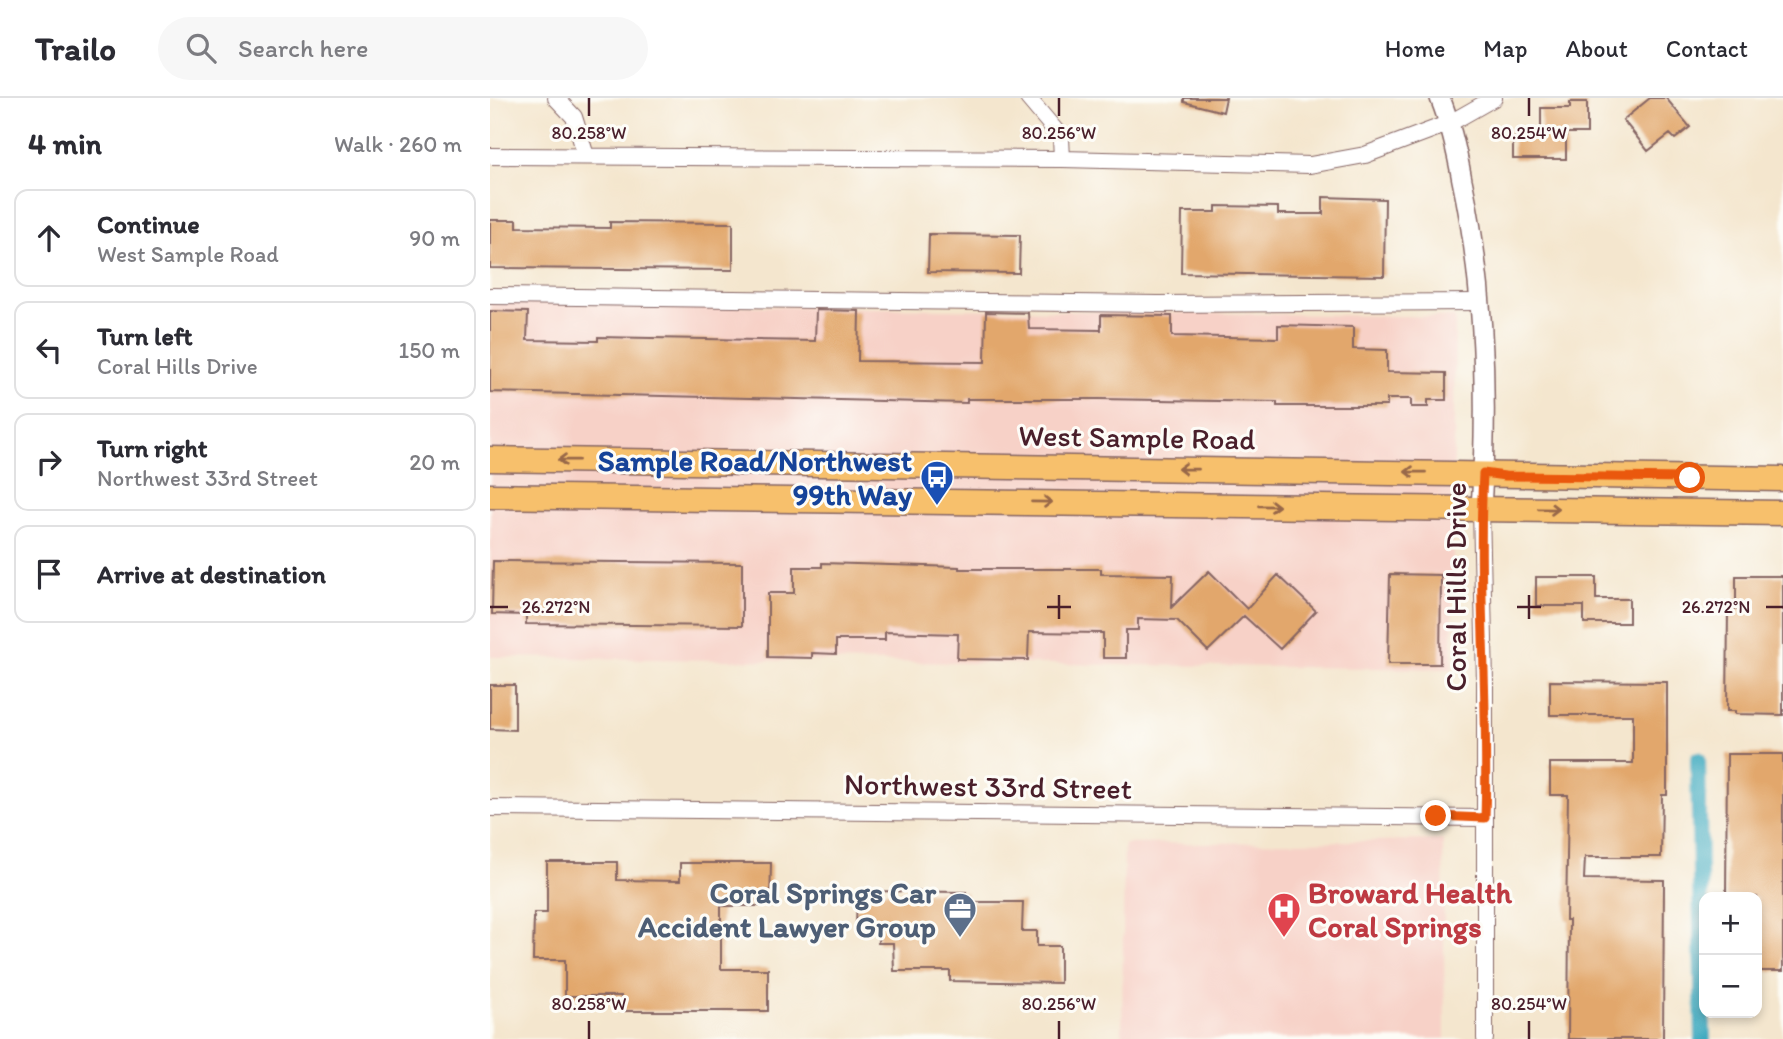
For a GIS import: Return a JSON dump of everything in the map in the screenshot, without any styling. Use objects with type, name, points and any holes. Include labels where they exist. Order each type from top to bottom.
[{"type":"main road","name":"West Sample Road","points":[[490,459],[1783,479]]},
{"type":"main road","points":[[788,500],[860,486],[946,484],[973,466]]},
{"type":"main road","points":[[973,502],[989,486],[1061,467]]},
{"type":"main road","points":[[490,496],[1783,513]]},
{"type":"street","points":[[556,98],[575,117],[586,156]]},
{"type":"street","points":[[1028,98],[1061,137],[1062,159]]},
{"type":"street","name":"Coral Hills Drive","points":[[1440,98],[1450,123],[1473,229],[1480,302],[1485,427],[1481,509],[1486,697],[1485,1039]]},
{"type":"street","points":[[490,156],[1062,159],[1310,165],[1365,155],[1450,123],[1494,98]]},
{"type":"street","points":[[490,296],[1158,304],[1480,302]]},
{"type":"street","name":"Northwest 33rd Street","points":[[490,808],[1485,818]]},
{"type":"shaded area","points":[[490,302],[1455,317],[1452,669],[490,657]]},
{"type":"shaded area","name":"Broward Health Coral Springs","points":[[1443,840],[1445,1039],[1122,1039],[1124,844]]},
{"type":"building","points":[[1184,98],[1226,98],[1223,112],[1184,102]]},
{"type":"building","points":[[1650,98],[1666,98],[1690,127],[1675,139],[1670,134],[1648,151],[1623,120]]},
{"type":"building","points":[[1570,102],[1587,102],[1587,133],[1566,133],[1566,159],[1513,159],[1513,138],[1541,138],[1541,108],[1570,108]]},
{"type":"building","points":[[1323,197],[1385,199],[1384,276],[1181,273],[1182,212],[1216,212],[1216,206],[1278,207],[1278,214],[1323,214]]},
{"type":"building","points":[[490,220],[517,220],[517,227],[610,228],[610,222],[733,223],[733,270],[490,268]]},
{"type":"building","points":[[929,234],[1020,235],[1019,273],[928,272]]},
{"type":"building","points":[[816,310],[859,311],[858,361],[985,362],[986,312],[1028,313],[1029,329],[1101,330],[1101,315],[1172,316],[1172,336],[1278,338],[1278,325],[1353,327],[1353,349],[1387,350],[1387,372],[1446,373],[1446,400],[1428,400],[1428,407],[1411,407],[1411,399],[1387,399],[1387,406],[1277,406],[1277,402],[967,399],[967,403],[490,392],[490,311],[528,312],[527,340],[598,341],[598,337],[815,341]]},
{"type":"building","points":[[493,561],[742,563],[742,626],[526,624],[526,615],[492,614]]},
{"type":"building","points":[[822,563],[959,569],[1101,569],[1101,574],[1173,575],[1172,607],[1209,571],[1247,609],[1278,575],[1316,611],[1280,649],[1244,616],[1208,651],[1177,620],[1138,619],[1138,630],[1126,630],[1126,658],[1103,658],[1103,633],[1029,632],[1028,660],[957,659],[958,634],[885,632],[885,640],[836,640],[836,654],[812,653],[812,658],[768,657],[768,593],[794,593],[794,567],[822,567]]},
{"type":"building","points":[[1390,574],[1441,575],[1440,664],[1388,664]]},
{"type":"building","points":[[1736,576],[1783,576],[1783,715],[1735,714],[1735,711],[1727,711],[1728,609],[1736,609]]},
{"type":"building","points":[[1536,577],[1596,577],[1596,599],[1629,599],[1629,623],[1584,623],[1584,606],[1536,606]]},
{"type":"building","points":[[1550,681],[1667,682],[1667,795],[1662,795],[1661,857],[1585,857],[1584,879],[1664,880],[1663,1039],[1568,1039],[1568,795],[1550,795],[1550,763],[1633,763],[1633,715],[1550,715]]},
{"type":"building","points":[[490,685],[515,685],[515,730],[490,729]]},
{"type":"building","points":[[1727,754],[1783,754],[1783,971],[1762,971],[1762,892],[1726,892]]},
{"type":"building","points":[[547,862],[617,862],[617,880],[680,881],[680,863],[771,863],[770,906],[721,906],[721,969],[768,969],[768,1011],[621,1011],[621,996],[565,996],[565,960],[533,960],[534,913],[547,913]]},
{"type":"building","points":[[857,891],[966,892],[966,902],[1023,902],[1022,931],[1037,931],[1037,946],[1060,946],[1060,983],[950,981],[950,971],[894,971],[893,943],[878,943],[879,929],[856,928]]},
{"type":"waterway","points":[[1698,759],[1703,1039]]},
{"type":"place","name":"Sample Road/Northwest 99th Way","points":[[937,507]]},
{"type":"place","name":"Coral Springs Car Accident Lawyer Group","points":[[960,939]]},
{"type":"place","name":"Broward Health Coral Springs","points":[[1284,939]]},
{"type":"route","points":[[1436,816],[1485,818],[1485,683],[1480,530],[1483,473],[1505,476],[1690,478]]}]
